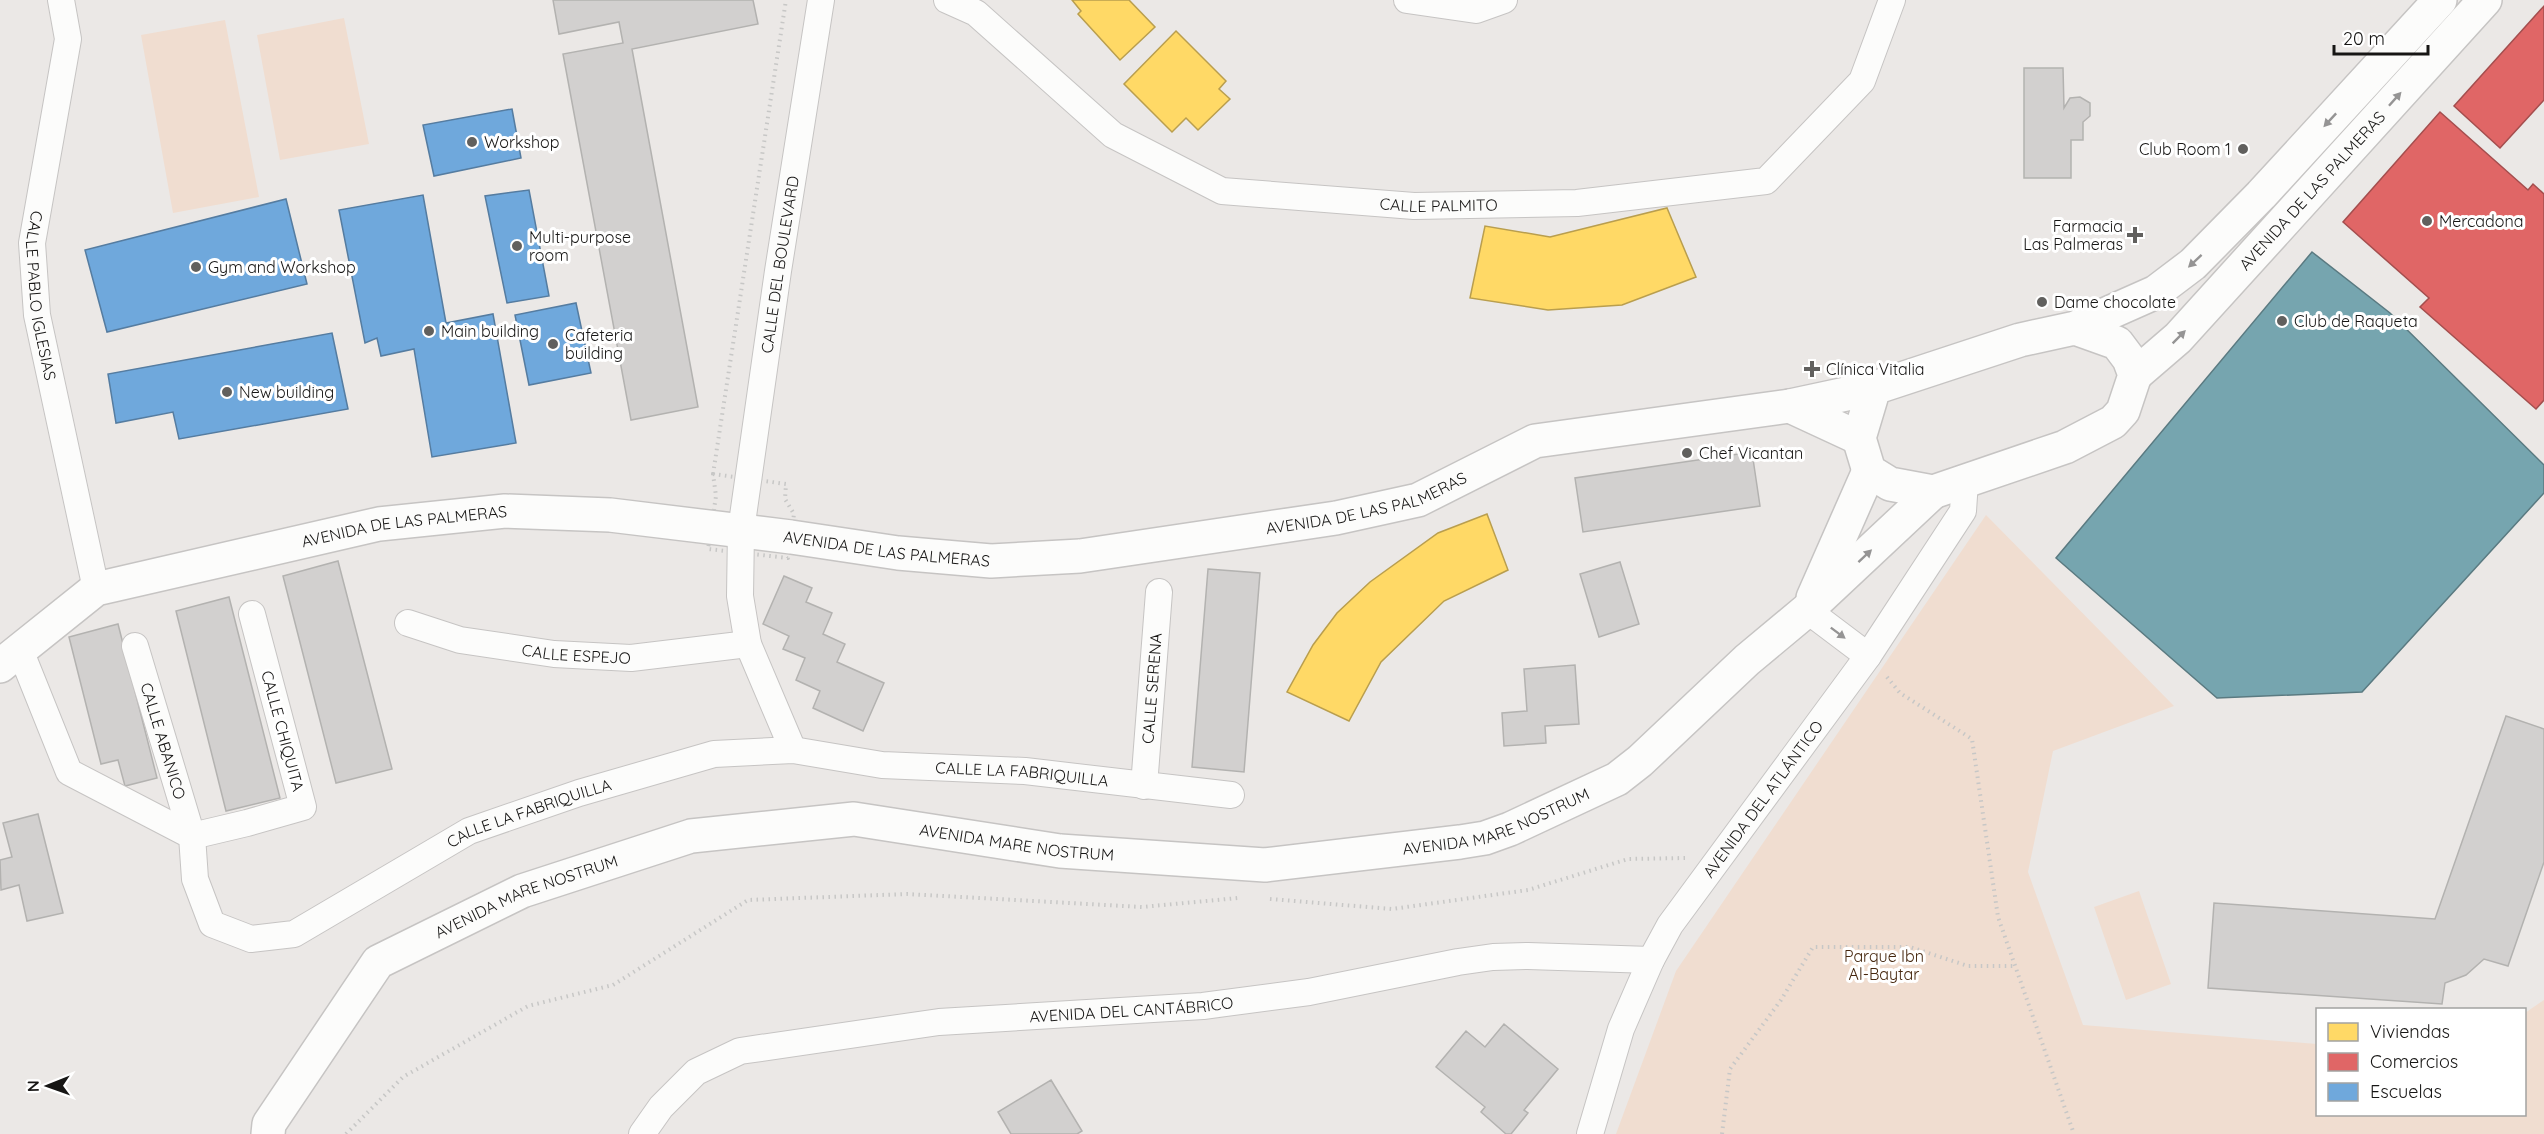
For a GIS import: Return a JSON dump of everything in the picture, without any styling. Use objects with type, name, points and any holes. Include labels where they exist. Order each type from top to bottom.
[{"type":"street","name":"CALLE PABLO IGLESIAS","points":[[61,0],[68,39],[32,243],[37,315],[96,589]]},
{"type":"street","name":"CALLE DEL BOULEVARD","points":[[793,750],[748,644],[741,596],[741,530],[778,271],[821,0]]},
{"type":"street","name":"CALLE PALMITO","points":[[947,0],[976,13],[1113,135],[1222,191],[1414,206],[1577,203],[1766,181],[1862,81],[1892,0]]},
{"type":"street","points":[[1407,0],[1476,10],[1504,0]]},
{"type":"street","name":"AVENIDA DE LAS PALMERAS","points":[[10,658],[96,589],[379,524],[505,511],[610,515],[741,530],[898,553],[991,561],[1080,556],[1336,518],[1418,500],[1535,441],[1790,406],[1874,388],[2020,340],[2075,328],[2156,292],[2193,264],[2261,195],[2440,0]]},
{"type":"street","name":"AVENIDA DE LAS PALMERAS","points":[[2134,375],[2178,338],[2485,0]]},
{"type":"street","points":[[1874,388],[1859,438],[1869,471],[1890,484],[1933,492],[2065,447],[2113,422],[2122,411],[2134,375],[2129,359],[2117,343],[2075,328]]},
{"type":"street","points":[[1790,406],[1859,438]]},
{"type":"street","name":"AVENIDA MARE NOSTRUM","points":[[1808,610],[1869,471]]},
{"type":"street","name":"AVENIDA DEL ATLÁNTICO","points":[[1590,1134],[1621,1029],[1651,960],[1670,925],[1868,656],[1963,512],[1965,481]]},
{"type":"street","name":"AVENIDA MARE NOSTRUM","points":[[268,1134],[269,1124],[378,962],[522,891],[691,836],[854,819],[1060,851],[1265,865],[1485,838],[1571,802],[1617,779],[1640,761],[1747,660],[1808,610],[1933,492]]},
{"type":"street","name":"CALLE SERENA","points":[[1144,786],[1159,592]]},
{"type":"street","points":[[1808,610],[1868,656]]},
{"type":"street","name":"CALLE CHIQUITA","points":[[192,836],[303,807],[252,614]]},
{"type":"street","name":"CALLE ESPEJO","points":[[408,623],[460,640],[554,654],[631,658],[748,644]]},
{"type":"street","name":"CALLE ABANICO","points":[[135,646],[192,836]]},
{"type":"street","points":[[10,658],[69,772],[192,836]]},
{"type":"street","name":"CALLE LA FABRIQUILLA","points":[[192,836],[195,879],[212,924],[251,939],[294,934],[469,831],[579,793],[714,754],[793,750],[882,765],[1025,771],[1231,795]]},
{"type":"street","name":"AVENIDA DEL CANTÁBRICO","points":[[642,1134],[661,1107],[696,1072],[740,1051],[939,1022],[1203,1006],[1309,992],[1493,957],[1651,960]]},
{"type":"path","points":[[713,474],[786,0]]},
{"type":"path","points":[[1868,656],[1900,693],[1972,739],[1998,917],[2074,1134]]},
{"type":"path","points":[[1722,1134],[1730,1069],[1781,1000],[1813,947],[1910,947],[1968,966],[2016,966]]},
{"type":"green space","points":[[344,18],[369,144],[280,160],[257,35]]},
{"type":"green space","points":[[225,20],[259,197],[173,213],[141,35]]},
{"type":"green space","name":"Parque Ibn Al-Baytar","points":[[1986,515],[2174,706],[2053,751],[2028,872],[2083,1025],[2316,1044],[2316,1116],[2526,1116],[2526,1012],[2544,1000],[2544,1134],[1616,1134],[1676,971]]},
{"type":"green space","points":[[2139,891],[2171,984],[2126,1000],[2094,907]]},
{"type":"building: Viviendas","points":[[1072,0],[1129,0],[1155,27],[1120,60],[1078,14],[1081,11]]},
{"type":"building: Viviendas","points":[[1176,31],[1226,81],[1219,89],[1230,99],[1198,130],[1186,118],[1172,132],[1124,84]]},
{"type":"building: Viviendas","points":[[1667,208],[1696,277],[1622,305],[1548,310],[1470,298],[1485,226],[1550,237]]},
{"type":"building: Viviendas","points":[[1487,514],[1508,570],[1444,601],[1381,662],[1349,721],[1287,692],[1313,645],[1337,613],[1370,582],[1438,533]]},
{"type":"building: Comercios","points":[[2544,6],[2544,100],[2500,148],[2454,106]]},
{"type":"building: Comercios","points":[[2440,112],[2528,190],[2533,184],[2544,194],[2544,400],[2536,409],[2420,307],[2429,298],[2343,222]]},
{"type":"building: Escuelas","name":"Workshop","points":[[512,109],[521,158],[434,176],[423,125]]},
{"type":"building: Escuelas","name":"Multi-purpose room","points":[[529,190],[549,296],[507,303],[485,196]]},
{"type":"building: Escuelas","name":"Main building","points":[[423,195],[446,323],[493,314],[516,443],[432,457],[414,349],[381,356],[377,338],[365,343],[339,210]]},
{"type":"building: Escuelas","name":"Gym and Workshop","points":[[286,199],[307,284],[107,332],[85,250]]},
{"type":"building: Escuelas","name":"Cafeteria building","points":[[576,303],[591,373],[529,385],[515,315]]},
{"type":"building: Escuelas","name":"New building","points":[[332,333],[348,409],[179,439],[173,412],[116,423],[108,374]]},
{"type":"building: Público","points":[[2312,252],[2390,313],[2544,465],[2544,493],[2362,692],[2217,698],[2056,558]]},
{"type":"building: Otros","points":[[553,0],[753,0],[758,24],[632,49],[698,407],[631,420],[563,54],[623,43],[619,22],[559,34]]},
{"type":"building: Otros","points":[[2024,68],[2063,68],[2064,108],[2070,98],[2080,97],[2090,103],[2090,116],[2083,122],[2083,140],[2071,140],[2071,178],[2024,178]]},
{"type":"building: Otros","points":[[1752,452],[1760,506],[1583,532],[1575,478]]},
{"type":"building: Otros","points":[[338,561],[392,769],[336,783],[283,576]]},
{"type":"building: Otros","points":[[1620,562],[1639,624],[1599,637],[1580,574]]},
{"type":"building: Otros","points":[[1208,569],[1260,573],[1244,772],[1192,767]]},
{"type":"building: Otros","points":[[784,576],[812,588],[806,602],[832,613],[823,634],[845,644],[837,662],[884,683],[863,731],[813,708],[820,691],[796,680],[805,658],[783,649],[789,636],[763,624]]},
{"type":"building: Otros","points":[[229,597],[280,798],[226,811],[176,611]]},
{"type":"building: Otros","points":[[118,624],[157,778],[125,786],[118,760],[101,764],[69,637]]},
{"type":"building: Otros","points":[[1575,665],[1579,724],[1545,726],[1546,743],[1504,746],[1502,713],[1527,711],[1524,669]]},
{"type":"building: Otros","points":[[2506,716],[2544,729],[2544,862],[2508,966],[2484,959],[2466,975],[2445,983],[2442,1004],[2208,988],[2214,903],[2435,919]]},
{"type":"building: Otros","points":[[38,814],[63,913],[27,921],[19,885],[1,890],[0,860],[12,857],[3,823]]},
{"type":"building: Otros","points":[[1504,1024],[1558,1069],[1524,1110],[1528,1113],[1511,1134],[1506,1134],[1481,1112],[1485,1107],[1436,1067],[1466,1031],[1485,1047]]},
{"type":"building: Otros","points":[[1051,1080],[1082,1131],[1077,1134],[1011,1134],[998,1112]]},
{"type":"place","name":"Workshop","points":[[472,142]]},
{"type":"place","name":"Club Room 1","points":[[2243,149]]},
{"type":"place","name":"Mercadona","points":[[2427,221]]},
{"type":"place","name":"Farmacia Las Palmeras","points":[[2135,235]]},
{"type":"place","name":"Multi-purpose room","points":[[517,246]]},
{"type":"place","name":"Gym and Workshop","points":[[196,267]]},
{"type":"place","name":"Dame chocolate","points":[[2042,302]]},
{"type":"place","name":"Club de Raqueta","points":[[2282,321]]},
{"type":"place","name":"Main building","points":[[429,331]]},
{"type":"place","name":"Cafeteria building","points":[[553,344]]},
{"type":"place","name":"Clínica Vitalia","points":[[1812,369]]},
{"type":"place","name":"New building","points":[[227,392]]},
{"type":"place","name":"Chef Vicantan","points":[[1687,453]]}]
